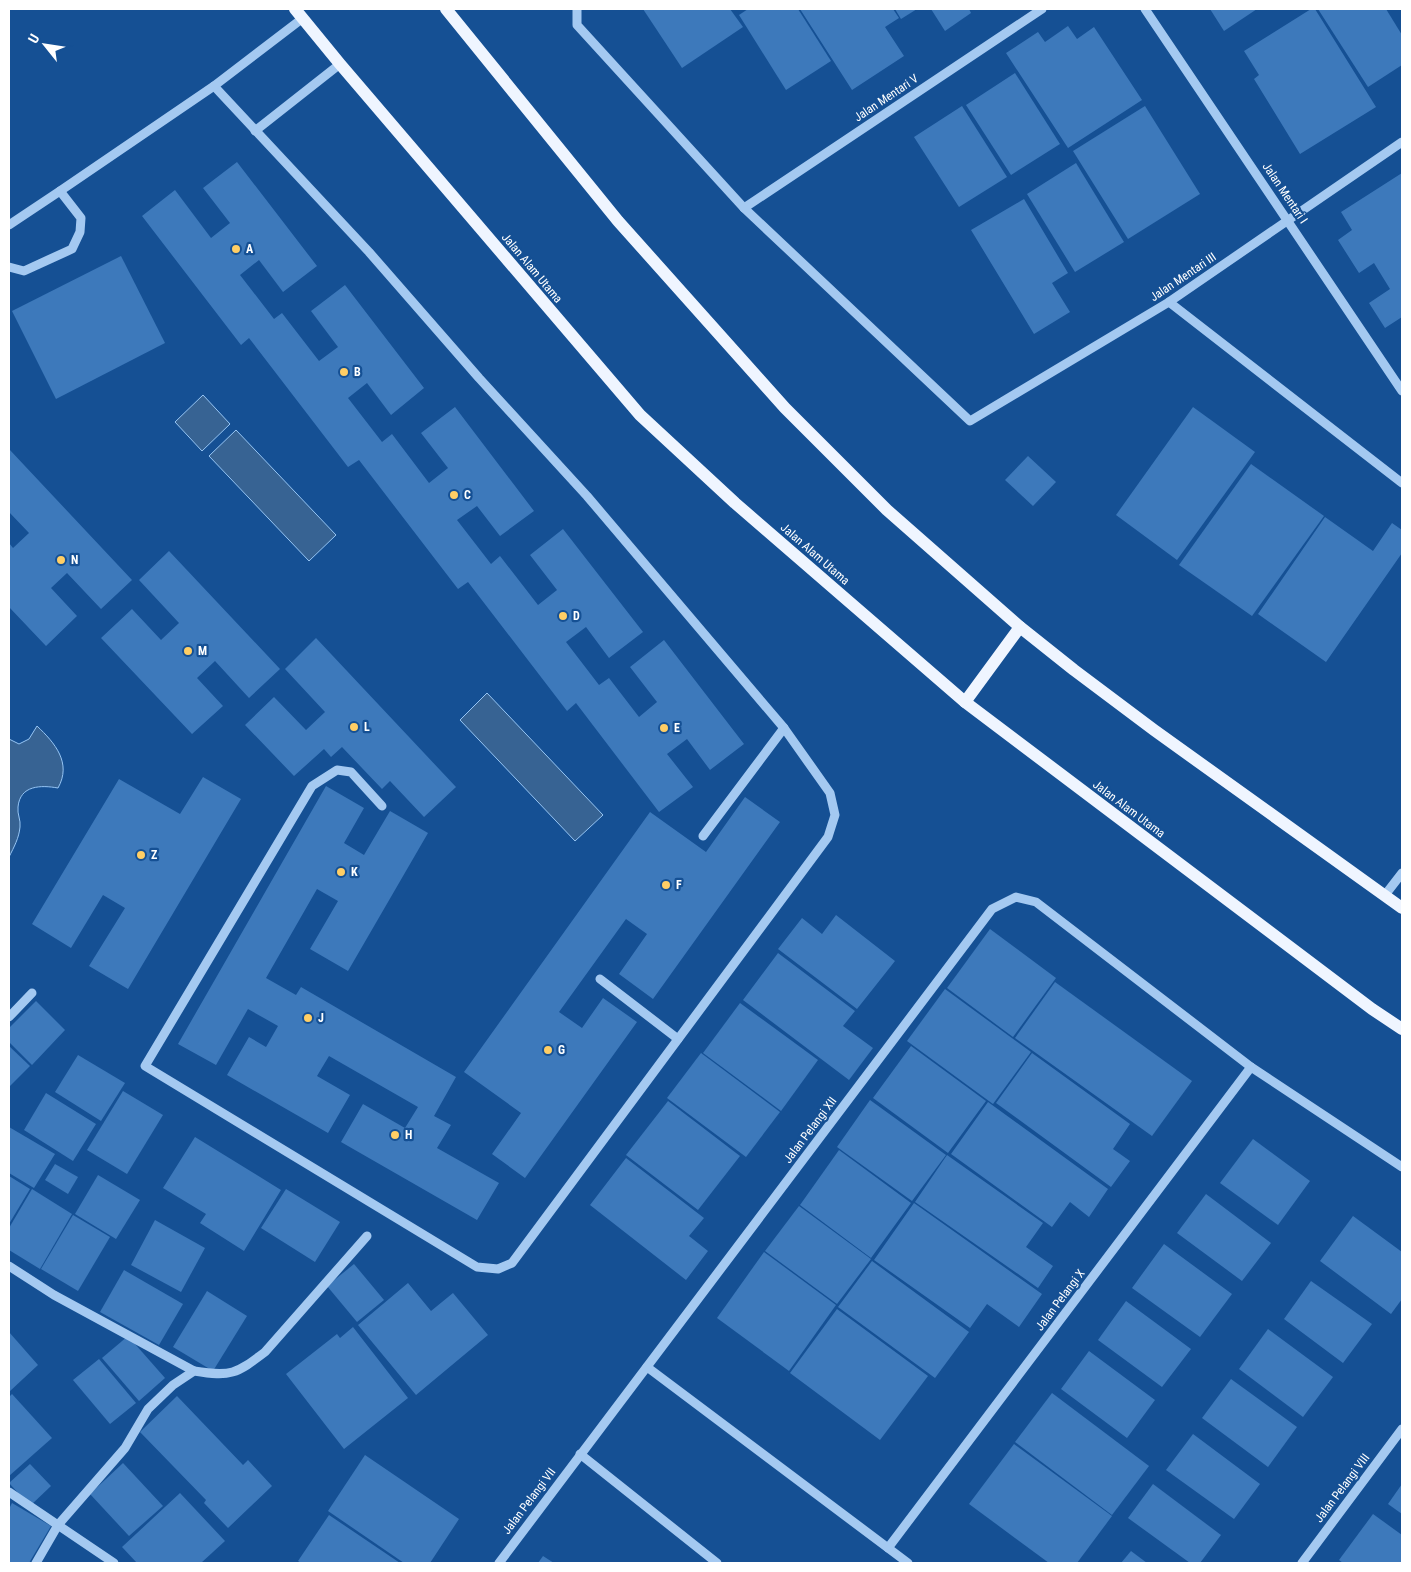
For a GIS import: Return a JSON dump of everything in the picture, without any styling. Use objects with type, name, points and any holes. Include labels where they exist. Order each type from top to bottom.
[{"type":"main road","points":[[446,9],[618,221],[785,408],[887,510],[1020,627],[1154,730],[1402,908]]},
{"type":"main road","name":"Jalan Alam Utama","points":[[299,14],[640,416],[735,503],[964,702],[1364,1004],[1402,1029]]},
{"type":"main road","points":[[964,702],[1020,627]]},
{"type":"street","points":[[577,9],[577,25],[744,208]]},
{"type":"street","name":"Jalan Mentari V","points":[[744,208],[1042,9]]},
{"type":"street","name":"Jalan Mentari I","points":[[1145,9],[1402,391]]},
{"type":"street","points":[[9,225],[214,86],[299,14]]},
{"type":"street","points":[[255,130],[340,64]]},
{"type":"street","points":[[214,86],[369,252],[479,378],[588,496],[784,728],[830,793],[835,815],[828,837],[512,1263],[498,1270],[477,1268],[145,1066],[312,786],[337,770],[351,772],[382,806]]},
{"type":"street","name":"Jalan Mentari III","points":[[744,208],[970,421],[1169,302],[1402,142]]},
{"type":"street","points":[[9,267],[24,271],[72,249],[80,232],[80,218],[60,191]]},
{"type":"street","points":[[1169,302],[1402,483]]},
{"type":"street","points":[[703,836],[784,728]]},
{"type":"street","points":[[1385,895],[1402,873]]},
{"type":"street","name":"Jalan Pelangi XII","points":[[580,1454],[992,909],[1016,897],[1036,902],[1251,1067]]},
{"type":"street","points":[[600,979],[678,1039]]},
{"type":"street","points":[[9,1017],[32,992]]},
{"type":"street","points":[[1251,1067],[1402,1167]]},
{"type":"street","name":"Jalan Pelangi X","points":[[888,1548],[1251,1067]]},
{"type":"street","points":[[9,1266],[54,1295],[194,1371],[218,1375],[234,1372],[249,1364],[272,1345],[367,1236]]},
{"type":"street","points":[[647,1367],[908,1563]]},
{"type":"street","points":[[36,1563],[58,1525],[125,1448],[148,1409],[173,1386],[194,1371]]},
{"type":"street","name":"Jalan Pelangi VIII","points":[[1302,1563],[1402,1429]]},
{"type":"street","points":[[580,1454],[717,1563]]},
{"type":"street","name":"Jalan Pelangi VII","points":[[499,1563],[580,1454]]},
{"type":"street","points":[[9,1492],[114,1563]]},
{"type":"water","points":[[203,395],[230,424],[202,451],[175,422]]},
{"type":"water","points":[[236,430],[336,535],[309,561],[209,456]]},
{"type":"water","points":[[487,693],[603,815],[575,841],[460,720]]},
{"type":"water","points":[[37,726],[50,739],[59,754],[63,770],[62,779],[58,788],[32,788],[23,794],[18,807],[19,831],[9,857],[9,739],[19,744],[29,739]]},
{"type":"building","points":[[643,9],[730,9],[743,27],[682,68]]},
{"type":"building","points":[[748,9],[798,9],[831,61],[786,90],[739,15]]},
{"type":"building","points":[[800,9],[893,9],[899,18],[885,27],[904,56],[852,90]]},
{"type":"building","points":[[895,9],[917,9],[901,19]]},
{"type":"building","points":[[931,9],[969,9],[971,13],[945,31]]},
{"type":"building","points":[[1210,9],[1257,9],[1224,31]]},
{"type":"building","points":[[1311,9],[1315,9],[1376,107],[1300,154],[1254,79],[1259,75],[1244,51]]},
{"type":"building","points":[[1318,9],[1386,9],[1402,35],[1402,65],[1368,87]]},
{"type":"building","points":[[1068,26],[1077,39],[1094,27],[1142,100],[1068,148],[1006,53],[1038,32],[1045,42]]},
{"type":"building","points":[[1015,73],[1060,144],[1011,175],[966,105]]},
{"type":"building","points":[[962,106],[1007,177],[959,207],[914,137]]},
{"type":"building","points":[[1145,106],[1200,194],[1128,239],[1073,151]]},
{"type":"building","points":[[237,162],[317,266],[283,292],[259,260],[240,275],[274,319],[282,313],[319,361],[338,347],[311,311],[345,285],[424,388],[391,415],[367,383],[348,398],[382,442],[392,434],[429,483],[448,468],[421,433],[455,407],[534,511],[500,536],[477,506],[457,520],[491,564],[500,556],[538,605],[557,590],[530,555],[563,529],[643,632],[609,658],[586,627],[566,642],[599,685],[609,678],[639,717],[657,702],[630,667],[664,640],[744,744],[710,770],[687,739],[667,754],[693,787],[659,812],[576,703],[567,711],[468,582],[458,589],[359,460],[348,467],[249,338],[241,345],[142,216],[175,190],[211,238],[230,223],[203,188]]},
{"type":"building","points":[[1076,163],[1124,242],[1075,272],[1027,194]]},
{"type":"building","points":[[1402,173],[1402,317],[1385,328],[1369,303],[1390,289],[1374,263],[1359,273],[1338,240],[1352,230],[1341,212]]},
{"type":"building","points":[[1024,199],[1068,273],[1052,283],[1070,312],[1034,334],[971,230]]},
{"type":"building","points":[[121,256],[165,343],[56,399],[12,311]]},
{"type":"building","points":[[1193,407],[1255,452],[1177,560],[1116,515]]},
{"type":"building","name":"N","points":[[9,449],[132,580],[101,609],[67,573],[51,588],[77,616],[46,646],[9,607],[9,543],[13,548],[29,533],[9,512]]},
{"type":"building","points":[[1028,456],[1056,482],[1033,506],[1005,480]]},
{"type":"building","points":[[1251,464],[1324,516],[1252,616],[1179,565]]},
{"type":"building","points":[[1325,517],[1373,551],[1392,523],[1402,530],[1402,553],[1326,662],[1258,614]]},
{"type":"building","name":"M","points":[[169,551],[280,669],[249,698],[215,661],[197,678],[223,706],[192,734],[101,638],[132,609],[161,640],[179,623],[139,580]]},
{"type":"building","name":"L","points":[[316,638],[456,787],[424,817],[390,781],[382,789],[342,747],[331,757],[324,749],[294,776],[245,725],[274,697],[306,730],[325,712],[285,669]]},
{"type":"building","name":"Z","points":[[203,777],[241,799],[128,989],[89,966],[125,908],[103,895],[71,948],[32,924],[119,779],[180,814]]},
{"type":"building","points":[[326,786],[364,808],[344,843],[364,855],[390,811],[428,833],[348,971],[310,949],[338,901],[317,889],[266,978],[296,995],[301,987],[456,1077],[434,1116],[451,1125],[437,1148],[499,1183],[477,1220],[341,1142],[363,1104],[405,1128],[418,1107],[329,1056],[317,1076],[350,1095],[328,1133],[227,1075],[249,1037],[266,1047],[278,1026],[248,1009],[216,1065],[178,1044]]},
{"type":"building","points":[[745,797],[780,822],[653,999],[619,974],[647,934],[626,919],[559,1012],[582,1028],[603,998],[637,1022],[525,1178],[492,1154],[521,1113],[464,1072],[650,812],[706,852]]},
{"type":"building","points":[[836,915],[895,961],[857,1009],[778,949],[802,918],[822,934]]},
{"type":"building","points":[[990,929],[1056,978],[1013,1037],[947,988]]},
{"type":"building","points":[[778,953],[855,1011],[843,1026],[873,1048],[849,1080],[743,1000]]},
{"type":"building","points":[[1055,982],[1192,1081],[1152,1136],[1015,1038]]},
{"type":"building","points":[[945,989],[1031,1052],[993,1104],[907,1041]]},
{"type":"building","points":[[36,1001],[65,1030],[32,1065],[9,1042],[9,1028]]},
{"type":"building","points":[[740,1003],[818,1060],[781,1111],[703,1053]]},
{"type":"building","points":[[9,1046],[30,1066],[9,1087]]},
{"type":"building","points":[[911,1046],[986,1101],[948,1153],[873,1098]]},
{"type":"building","points":[[701,1053],[780,1112],[746,1157],[667,1098]]},
{"type":"building","points":[[1032,1053],[1130,1124],[1113,1149],[1130,1161],[1111,1187],[996,1103]]},
{"type":"building","points":[[78,1055],[125,1083],[101,1121],[55,1092]]},
{"type":"building","points":[[123,1091],[163,1115],[127,1174],[87,1150]]},
{"type":"building","points":[[46,1093],[96,1124],[73,1161],[24,1130]]},
{"type":"building","points":[[870,1100],[946,1155],[912,1201],[837,1147]]},
{"type":"building","points":[[668,1101],[740,1156],[698,1210],[626,1155]]},
{"type":"building","points":[[988,1102],[1108,1189],[1089,1217],[1070,1202],[1052,1227],[951,1154]]},
{"type":"building","points":[[9,1127],[55,1154],[34,1188],[9,1173]]},
{"type":"building","points":[[195,1137],[281,1190],[244,1251],[200,1223],[206,1214],[163,1188]]},
{"type":"building","points":[[1253,1139],[1310,1181],[1278,1225],[1220,1183]]},
{"type":"building","points":[[839,1150],[911,1203],[871,1258],[800,1205]]},
{"type":"building","points":[[947,1155],[1043,1223],[1026,1247],[1053,1266],[1038,1288],[915,1202]]},
{"type":"building","points":[[626,1158],[704,1218],[689,1236],[708,1251],[686,1280],[590,1205]]},
{"type":"building","points":[[55,1164],[78,1177],[68,1194],[45,1180]]},
{"type":"building","points":[[98,1175],[140,1200],[116,1239],[75,1214]]},
{"type":"building","points":[[9,1176],[30,1189],[9,1224]]},
{"type":"building","points":[[32,1189],[72,1214],[40,1269],[9,1250],[9,1228]]},
{"type":"building","points":[[286,1189],[340,1222],[315,1262],[261,1228]]},
{"type":"building","points":[[1206,1194],[1271,1243],[1242,1281],[1177,1233]]},
{"type":"building","points":[[914,1203],[1042,1294],[1019,1327],[987,1304],[970,1328],[874,1260]]},
{"type":"building","points":[[799,1206],[871,1259],[837,1304],[765,1251]]},
{"type":"building","points":[[73,1215],[110,1237],[78,1291],[41,1269]]},
{"type":"building","points":[[1353,1216],[1402,1252],[1402,1299],[1391,1314],[1320,1261]]},
{"type":"building","points":[[155,1220],[205,1248],[181,1292],[131,1265]]},
{"type":"building","points":[[1164,1244],[1232,1294],[1200,1337],[1132,1288]]},
{"type":"building","points":[[764,1252],[836,1305],[789,1371],[717,1318]]},
{"type":"building","points":[[872,1261],[969,1332],[935,1378],[838,1307]]},
{"type":"building","points":[[354,1264],[384,1300],[357,1322],[327,1286]]},
{"type":"building","points":[[124,1270],[183,1304],[159,1345],[100,1312]]},
{"type":"building","points":[[1311,1281],[1372,1324],[1343,1363],[1284,1319]]},
{"type":"building","points":[[408,1283],[431,1311],[453,1293],[488,1335],[416,1395],[358,1325]]},
{"type":"building","points":[[207,1291],[247,1316],[213,1371],[173,1347]]},
{"type":"building","points":[[1126,1301],[1191,1349],[1162,1387],[1098,1340]]},
{"type":"building","points":[[837,1309],[928,1376],[880,1440],[790,1373]]},
{"type":"building","points":[[353,1327],[408,1398],[344,1449],[286,1374],[337,1334],[340,1338]]},
{"type":"building","points":[[1268,1329],[1333,1377],[1303,1417],[1239,1369]]},
{"type":"building","points":[[9,1332],[38,1365],[9,1392]]},
{"type":"building","points":[[128,1336],[165,1378],[139,1401],[102,1358]]},
{"type":"building","points":[[1089,1351],[1155,1400],[1127,1438],[1061,1389]]},
{"type":"building","points":[[99,1359],[136,1403],[110,1424],[73,1380]]},
{"type":"building","points":[[1231,1379],[1297,1427],[1268,1467],[1202,1418]]},
{"type":"building","points":[[1052,1393],[1149,1466],[1112,1515],[1015,1442]]},
{"type":"building","points":[[12,1394],[52,1438],[9,1476],[9,1397]]},
{"type":"building","points":[[177,1396],[243,1465],[248,1460],[272,1486],[228,1528],[204,1503],[206,1500],[140,1432]]},
{"type":"building","points":[[1193,1434],[1260,1484],[1234,1519],[1166,1470]]},
{"type":"building","points":[[1014,1444],[1112,1516],[1077,1563],[1049,1563],[969,1504]]},
{"type":"building","points":[[365,1455],[459,1519],[430,1563],[404,1563],[328,1511]]},
{"type":"building","points":[[123,1463],[163,1506],[129,1536],[90,1494]]},
{"type":"building","points":[[30,1464],[51,1486],[30,1506],[9,1483]]},
{"type":"building","points":[[1153,1484],[1221,1535],[1200,1563],[1190,1563],[1128,1518]]},
{"type":"building","points":[[1402,1484],[1402,1514],[1388,1504]]},
{"type":"building","points":[[180,1493],[225,1541],[201,1563],[137,1563],[122,1547]]},
{"type":"building","points":[[12,1503],[51,1526],[29,1563],[9,1563],[9,1509]]},
{"type":"building","points":[[1373,1514],[1402,1535],[1402,1563],[1343,1563],[1339,1560]]},
{"type":"building","points":[[329,1515],[400,1563],[301,1563],[298,1561]]},
{"type":"building","points":[[1131,1551],[1147,1563],[1121,1563]]},
{"type":"building","points":[[543,1556],[554,1563],[538,1563]]},
{"type":"place","name":"A","points":[[236,249]]},
{"type":"place","name":"B","points":[[344,372]]},
{"type":"place","name":"C","points":[[454,495]]},
{"type":"place","name":"N","points":[[61,560]]},
{"type":"place","name":"D","points":[[563,616]]},
{"type":"place","name":"M","points":[[188,651]]},
{"type":"place","name":"L","points":[[354,727]]},
{"type":"place","name":"E","points":[[664,728]]},
{"type":"place","name":"Z","points":[[141,855]]},
{"type":"place","name":"K","points":[[341,872]]},
{"type":"place","name":"F","points":[[666,885]]},
{"type":"place","name":"J","points":[[308,1018]]},
{"type":"place","name":"G","points":[[548,1050]]},
{"type":"place","name":"H","points":[[395,1135]]}]
